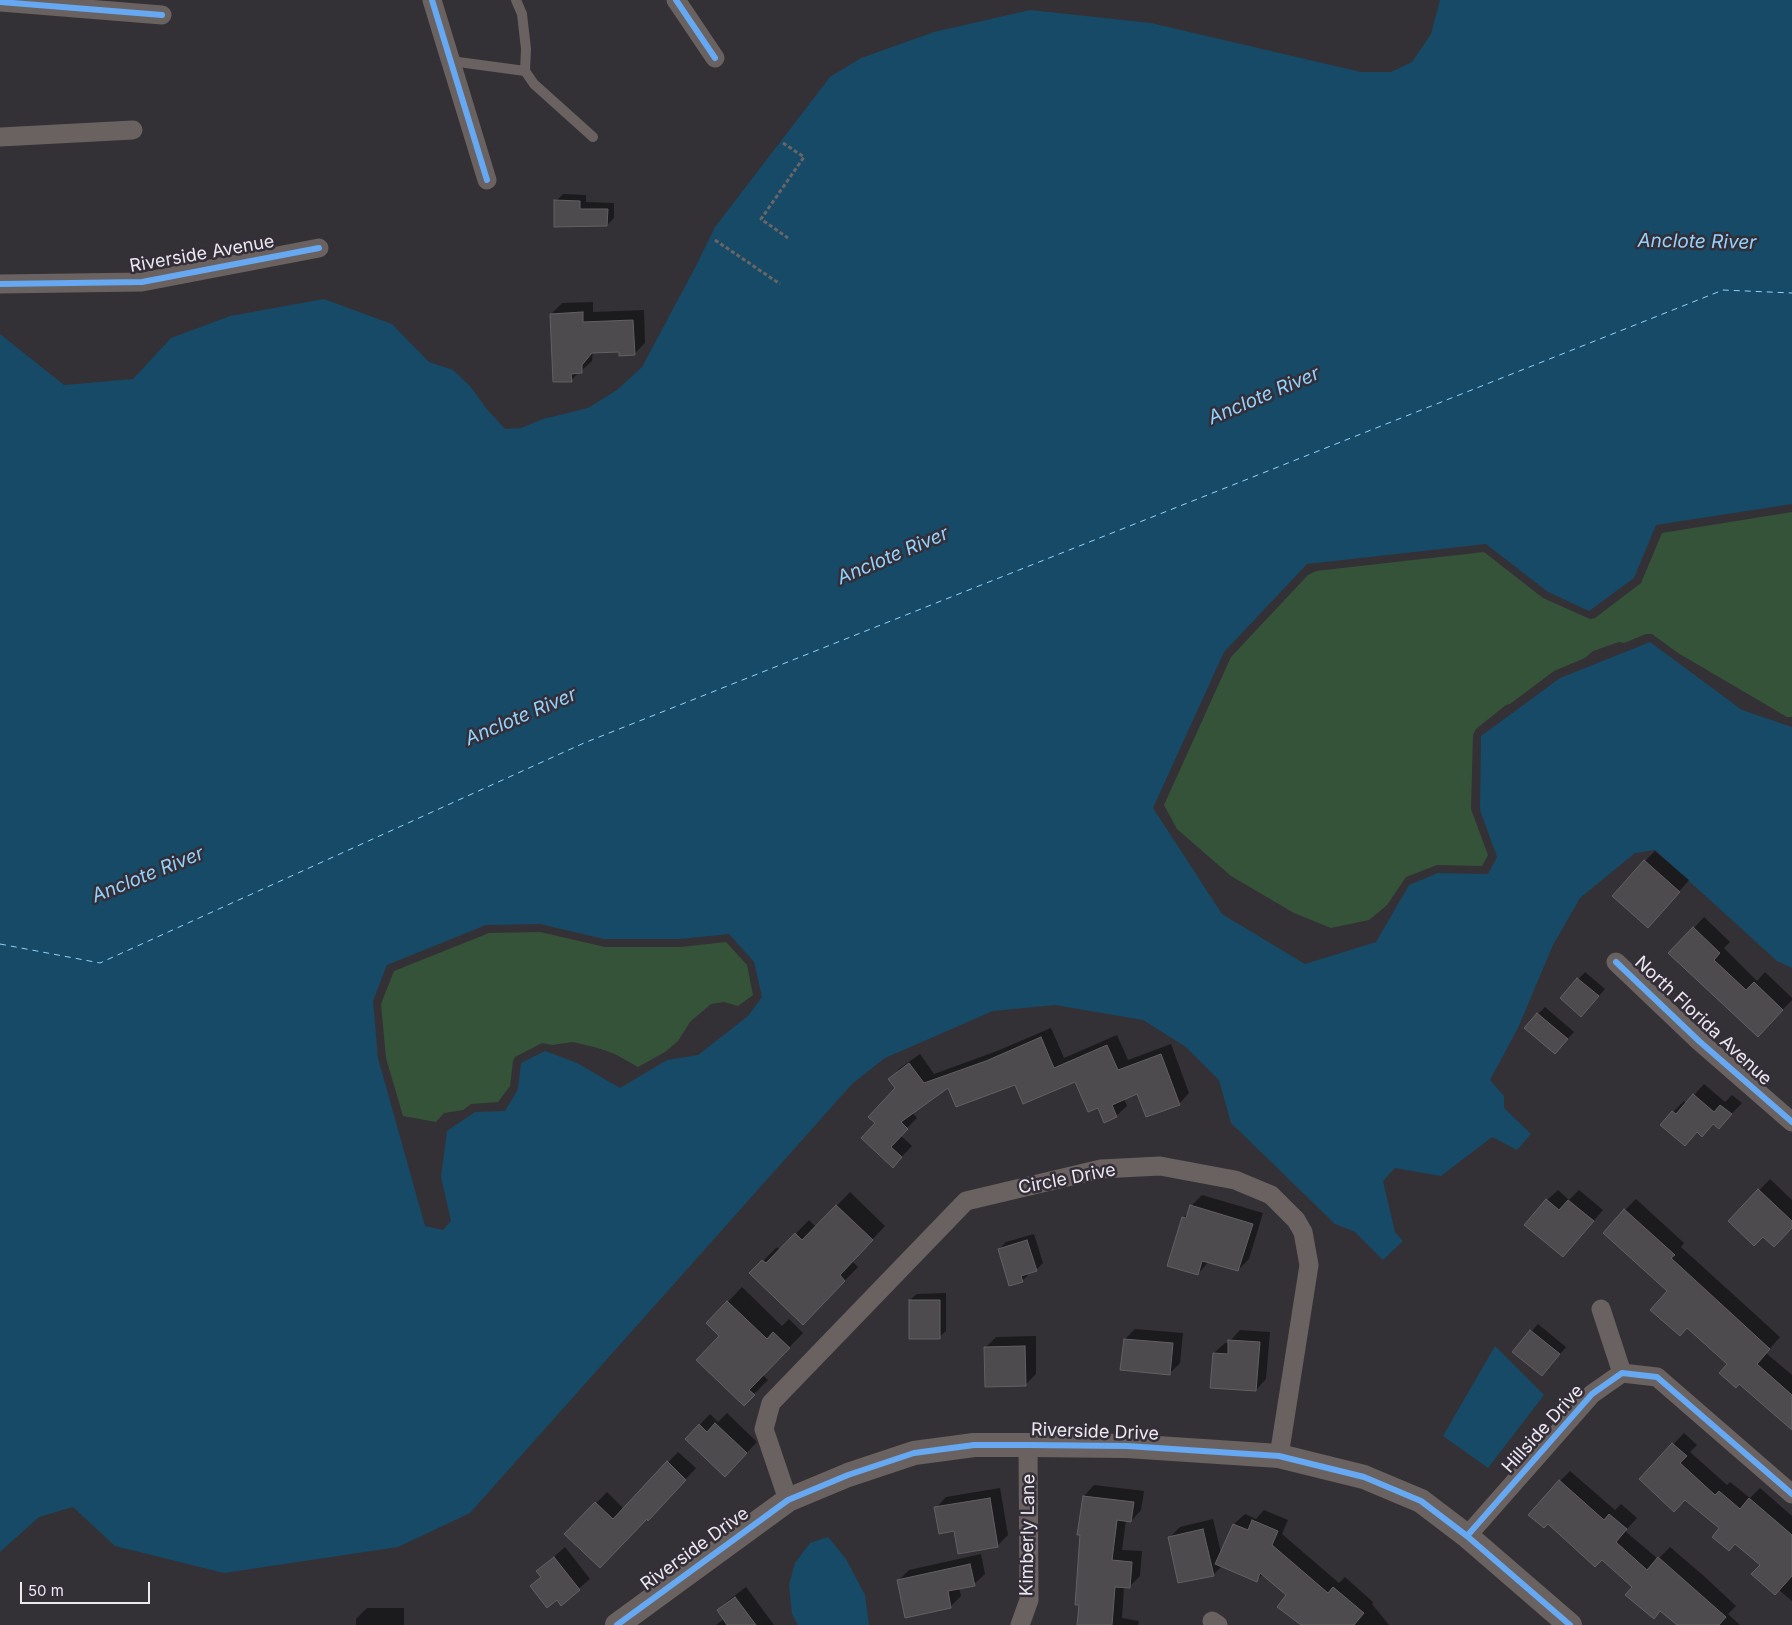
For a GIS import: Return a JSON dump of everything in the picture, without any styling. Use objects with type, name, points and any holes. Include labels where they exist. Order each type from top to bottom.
[{"type":"street","points":[[432,0],[487,180]]},
{"type":"street","points":[[676,0],[715,58]]},
{"type":"street","points":[[0,2],[162,16]]},
{"type":"street","points":[[0,137],[133,130]]},
{"type":"street","name":"Riverside Avenue","points":[[0,284],[142,282],[319,248]]},
{"type":"street","name":"North Florida Avenue","points":[[1616,962],[1699,1041],[1792,1122]]},
{"type":"street","name":"Circle Drive","points":[[788,1500],[764,1429],[771,1403],[966,1201],[1101,1169],[1160,1166],[1235,1180],[1270,1194],[1299,1226],[1309,1265],[1279,1456]]},
{"type":"street","points":[[1601,1309],[1622,1373],[1657,1377],[1792,1494]]},
{"type":"street","name":"Hillside Drive","points":[[1467,1536],[1592,1394],[1622,1373]]},
{"type":"street","name":"Riverside Drive","points":[[617,1625],[788,1500],[848,1475],[914,1454],[974,1445],[1028,1445],[1127,1446],[1279,1456],[1364,1477],[1421,1501],[1467,1536],[1570,1625]]},
{"type":"street","name":"Kimberly Lane","points":[[1020,1625],[1029,1600],[1028,1445]]},
{"type":"lane","points":[[516,0],[522,14],[526,49],[525,71],[534,84],[593,137]]},
{"type":"lane","points":[[451,61],[525,71]]},
{"type":"path","points":[[783,143],[804,157],[761,218],[788,238]]},
{"type":"path","points":[[715,240],[780,284]]},
{"type":"green space","points":[[1792,512],[1792,717],[1787,717],[1678,653],[1652,634],[1646,634],[1624,643],[1619,642],[1593,651],[1585,658],[1554,671],[1476,729],[1473,735],[1471,809],[1488,855],[1482,866],[1437,865],[1406,877],[1387,905],[1369,920],[1331,928],[1294,913],[1231,876],[1177,829],[1164,805],[1231,657],[1308,575],[1316,571],[1484,552],[1543,598],[1590,619],[1595,618],[1641,583],[1662,533]]},
{"type":"green space","points":[[540,932],[605,947],[681,947],[726,942],[747,965],[753,995],[738,1006],[724,1002],[711,1004],[690,1022],[678,1041],[665,1052],[638,1067],[615,1054],[598,1048],[573,1042],[552,1045],[542,1043],[515,1057],[510,1086],[498,1102],[471,1104],[463,1110],[444,1113],[436,1122],[403,1116],[386,1058],[381,1004],[394,971],[489,933]]},
{"type":"water","name":"Anclote River","points":[[1440,0],[1792,0],[1792,504],[1656,525],[1634,578],[1589,611],[1548,592],[1486,544],[1307,564],[1224,652],[1153,808],[1222,914],[1305,964],[1376,942],[1409,885],[1438,873],[1488,874],[1497,857],[1480,810],[1481,736],[1560,678],[1650,642],[1742,710],[1792,727],[1792,968],[1777,961],[1655,850],[1635,853],[1580,898],[1553,945],[1518,1028],[1490,1080],[1504,1096],[1504,1108],[1531,1134],[1517,1150],[1492,1137],[1441,1176],[1395,1168],[1383,1181],[1395,1232],[1403,1241],[1383,1260],[1355,1232],[1335,1224],[1231,1123],[1219,1080],[1186,1047],[1143,1020],[1055,1005],[993,1011],[885,1058],[852,1084],[470,1513],[398,1547],[224,1573],[115,1546],[73,1507],[39,1517],[0,1552],[0,334],[64,385],[133,379],[171,338],[230,316],[324,299],[392,324],[429,362],[453,370],[470,386],[505,429],[521,428],[543,419],[588,408],[617,390],[642,367],[715,227],[830,77],[861,58],[934,32],[1030,10],[1151,23],[1361,72],[1391,72],[1412,62],[1431,34]],"holes":[[[540,924],[604,939],[680,939],[729,934],[754,962],[762,997],[748,1016],[698,1055],[667,1060],[620,1088],[577,1063],[545,1051],[521,1063],[518,1089],[505,1111],[475,1112],[447,1131],[441,1177],[451,1221],[443,1230],[425,1226],[378,1058],[373,1001],[387,965],[486,925]]]},
{"type":"water","points":[[1495,1346],[1544,1395],[1488,1468],[1443,1436]]},
{"type":"water","points":[[828,1537],[846,1559],[865,1595],[869,1625],[798,1625],[792,1614],[789,1585],[795,1563],[810,1543]]},
{"type":"building","points":[[554,200],[580,201],[580,209],[608,209],[607,226],[554,227]]},
{"type":"building","points":[[583,312],[583,322],[633,320],[635,355],[619,356],[619,352],[592,353],[582,365],[582,373],[571,374],[572,382],[553,382],[550,314]]},
{"type":"building","points":[[1644,860],[1680,892],[1648,928],[1612,896]]},
{"type":"building","points":[[1693,927],[1720,953],[1714,960],[1746,990],[1754,982],[1783,1010],[1758,1037],[1668,953]]},
{"type":"building","points":[[1577,978],[1599,996],[1581,1017],[1560,998]]},
{"type":"building","points":[[1537,1013],[1568,1039],[1555,1054],[1524,1028]]},
{"type":"building","points":[[1041,1037],[1054,1068],[1107,1045],[1118,1070],[1161,1054],[1180,1105],[1146,1117],[1137,1094],[1112,1105],[1117,1117],[1104,1123],[1098,1108],[1088,1112],[1075,1082],[1023,1104],[1015,1085],[956,1107],[948,1088],[901,1122],[908,1129],[891,1147],[902,1157],[893,1168],[861,1138],[875,1123],[868,1117],[895,1088],[888,1079],[909,1063],[924,1083],[986,1061]]},
{"type":"building","points":[[1693,1094],[1714,1112],[1720,1105],[1732,1114],[1719,1129],[1713,1124],[1702,1137],[1697,1132],[1685,1146],[1660,1125],[1672,1111],[1676,1114]]},
{"type":"building","points":[[1758,1189],[1792,1221],[1792,1228],[1774,1247],[1763,1237],[1754,1246],[1728,1221]]},
{"type":"building","points":[[1546,1199],[1559,1210],[1568,1200],[1594,1221],[1563,1257],[1524,1225]]},
{"type":"building","points":[[836,1205],[873,1240],[840,1275],[845,1281],[803,1325],[749,1273],[762,1260],[766,1263],[795,1233],[802,1240]]},
{"type":"building","points":[[1190,1205],[1253,1224],[1238,1271],[1202,1261],[1198,1275],[1167,1266],[1182,1217],[1186,1218]]},
{"type":"building","points":[[1624,1209],[1675,1255],[1671,1258],[1770,1349],[1757,1364],[1792,1395],[1792,1430],[1739,1384],[1736,1388],[1719,1373],[1727,1364],[1687,1328],[1680,1336],[1650,1310],[1667,1291],[1603,1233]]},
{"type":"building","points":[[1027,1240],[1037,1271],[1021,1276],[1023,1282],[1009,1286],[998,1249]]},
{"type":"building","points":[[909,1300],[940,1300],[940,1339],[909,1339]]},
{"type":"building","points":[[727,1301],[767,1339],[773,1332],[790,1348],[749,1390],[755,1395],[744,1406],[696,1360],[719,1336],[706,1323]]},
{"type":"building","points":[[1530,1330],[1560,1354],[1542,1376],[1512,1352]]},
{"type":"building","points":[[1124,1339],[1173,1343],[1170,1375],[1120,1370]]},
{"type":"building","points":[[1228,1340],[1260,1342],[1256,1391],[1210,1388],[1213,1353],[1228,1354]]},
{"type":"building","points":[[1025,1346],[1026,1386],[985,1387],[984,1347]]},
{"type":"building","points":[[715,1423],[747,1453],[725,1477],[685,1439],[699,1424],[707,1432]]},
{"type":"building","points":[[1672,1443],[1687,1456],[1680,1463],[1715,1495],[1719,1491],[1740,1509],[1749,1498],[1792,1535],[1792,1576],[1775,1595],[1751,1574],[1760,1565],[1735,1544],[1729,1551],[1712,1537],[1719,1528],[1685,1500],[1674,1512],[1639,1479]]},
{"type":"building","points":[[667,1461],[686,1480],[600,1568],[564,1534],[595,1502],[613,1519]]},
{"type":"building","points":[[1559,1480],[1604,1520],[1609,1514],[1627,1529],[1616,1542],[1647,1570],[1658,1557],[1726,1617],[1719,1625],[1677,1625],[1660,1611],[1654,1619],[1625,1595],[1632,1587],[1602,1560],[1595,1567],[1548,1524],[1544,1528],[1528,1515]]},
{"type":"building","points":[[1083,1496],[1134,1502],[1131,1522],[1117,1520],[1112,1560],[1132,1562],[1130,1588],[1115,1587],[1112,1625],[1077,1625],[1079,1605],[1075,1605],[1080,1535],[1077,1535]]},
{"type":"building","points":[[990,1498],[998,1547],[958,1554],[954,1531],[939,1534],[934,1507]]},
{"type":"building","points":[[1252,1520],[1278,1531],[1272,1545],[1328,1593],[1333,1587],[1364,1613],[1354,1625],[1301,1625],[1277,1607],[1286,1595],[1260,1573],[1257,1582],[1215,1564],[1233,1524],[1248,1530]]},
{"type":"building","points":[[1203,1529],[1214,1576],[1178,1583],[1168,1537]]},
{"type":"building","points":[[554,1557],[580,1590],[561,1606],[557,1600],[547,1608],[530,1586],[541,1577],[536,1571]]},
{"type":"building","points":[[970,1564],[975,1586],[948,1591],[951,1608],[905,1618],[897,1580]]},
{"type":"building","points":[[735,1597],[756,1625],[727,1625],[717,1610]]},
{"type":"ferry route","points":[[0,944],[100,963],[584,743],[1723,290],[1792,293]]},
{"type":"cycle path","points":[[432,0],[487,180]]},
{"type":"cycle path","points":[[676,0],[715,58]]},
{"type":"cycle path","points":[[0,2],[162,15]]},
{"type":"cycle path","points":[[0,284],[142,282],[319,248]]},
{"type":"cycle path","points":[[1616,962],[1699,1041],[1792,1122]]},
{"type":"cycle path","points":[[1467,1536],[1592,1394],[1622,1373],[1657,1377],[1792,1494]]},
{"type":"cycle path","points":[[617,1625],[788,1500],[848,1475],[914,1453],[974,1445],[1127,1446],[1279,1456],[1364,1477],[1421,1501],[1467,1536],[1570,1625]]}]
